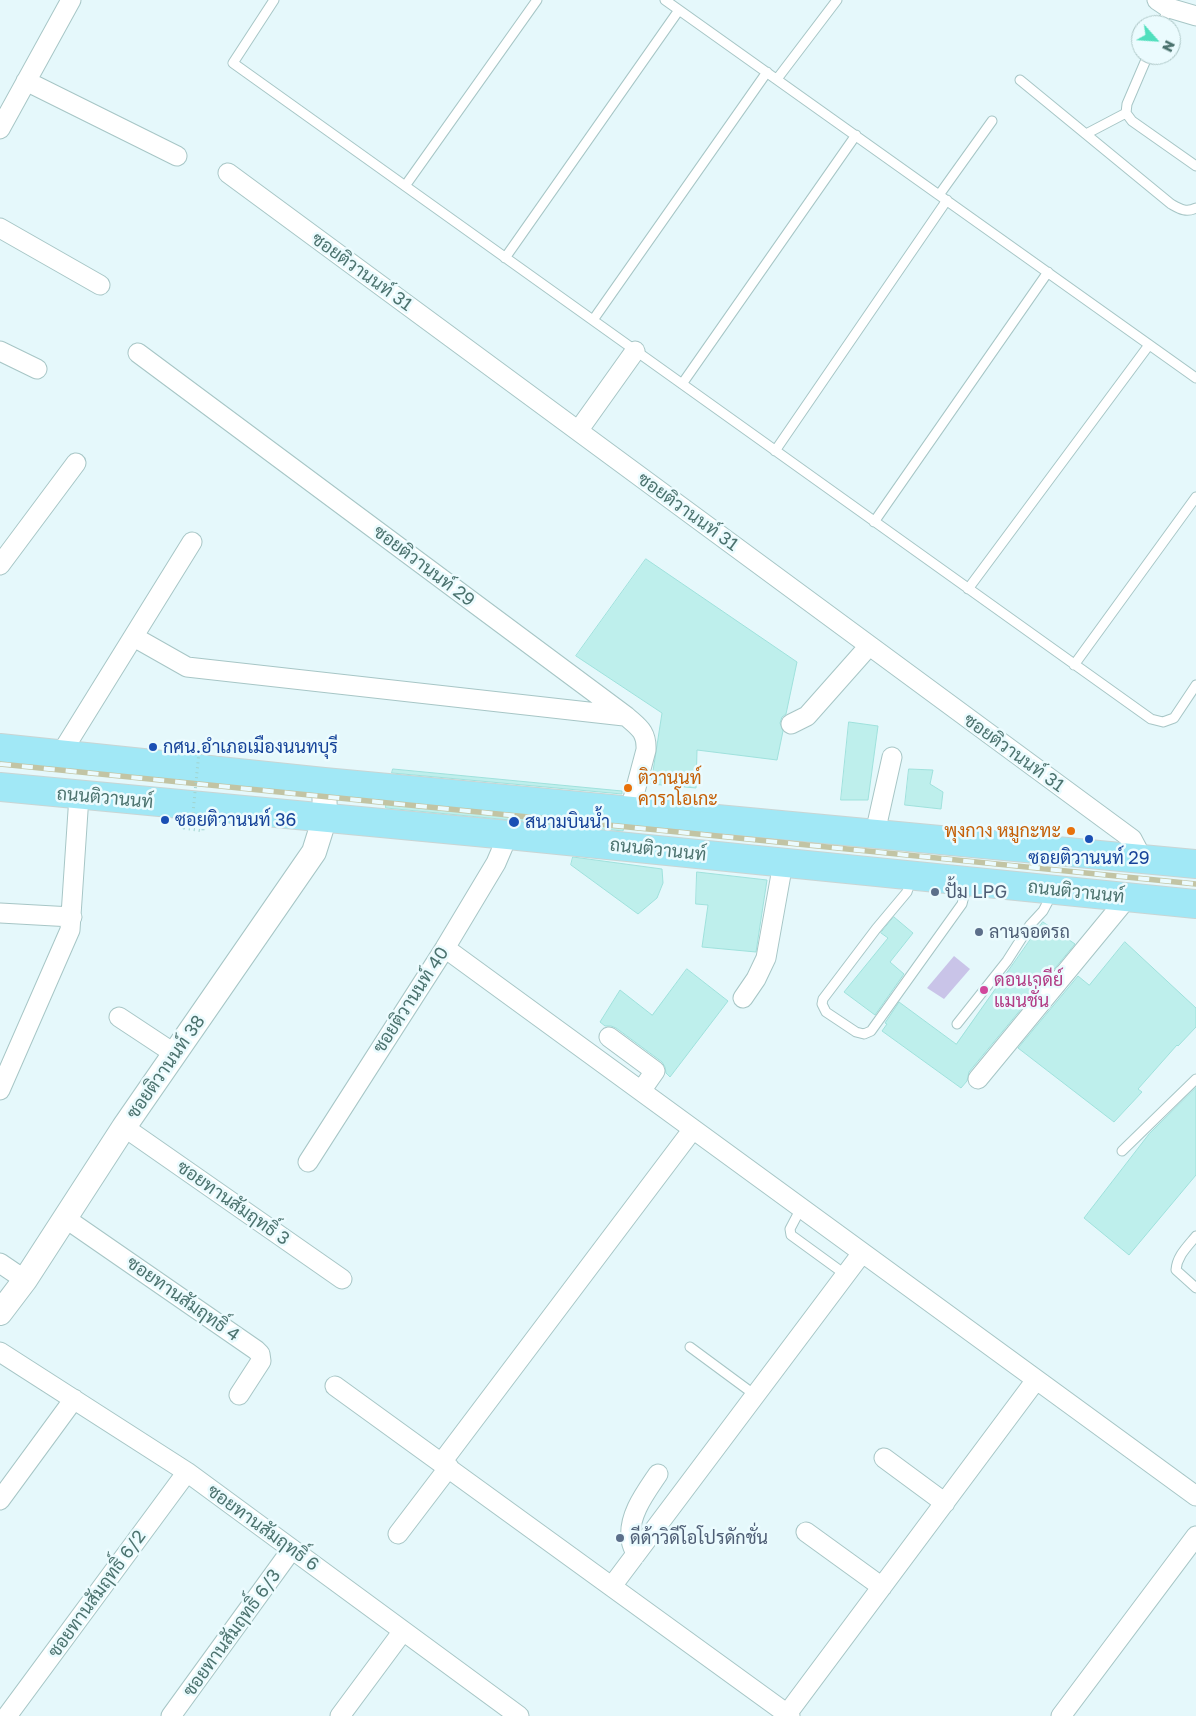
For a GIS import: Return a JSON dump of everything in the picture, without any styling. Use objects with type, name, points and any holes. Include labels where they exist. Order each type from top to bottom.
[{"type":"main road","name":"ถนนติวานนท์","points":[[0,748],[324,782],[1196,864]]},
{"type":"main road","name":"ถนนติวานนท์","points":[[0,787],[79,796],[325,817],[1196,904]]},
{"type":"street","points":[[0,129],[72,0]]},
{"type":"street","points":[[1162,11],[1196,16]]},
{"type":"street","points":[[26,81],[177,156]]},
{"type":"street","name":"ซอยติวานนท์ 31","points":[[228,173],[1132,839],[1142,858]]},
{"type":"street","points":[[0,228],[100,285]]},
{"type":"street","points":[[0,351],[37,369]]},
{"type":"street","points":[[578,431],[635,351]]},
{"type":"street","name":"ซอยติวานนท์ 29","points":[[138,352],[626,716],[644,732],[647,741],[646,750],[630,810]]},
{"type":"street","points":[[0,565],[76,463]]},
{"type":"street","points":[[60,755],[192,542]]},
{"type":"street","points":[[134,637],[188,667],[626,716]]},
{"type":"street","points":[[791,724],[807,716],[869,646]]},
{"type":"street","points":[[875,833],[892,757]]},
{"type":"street","name":"ซอยติวานนท์ 38","points":[[0,1313],[25,1280],[124,1127],[314,852],[325,817],[324,782]]},
{"type":"street","points":[[0,1090],[70,930],[79,796]]},
{"type":"street","name":"ซอยติวานนท์ 40","points":[[308,1162],[445,948],[496,863],[508,835]]},
{"type":"street","points":[[743,998],[756,979],[766,958],[783,863]]},
{"type":"street","points":[[978,1079],[1128,897]]},
{"type":"street","points":[[0,913],[72,917]]},
{"type":"street","points":[[445,948],[1196,1496]]},
{"type":"street","points":[[119,1017],[175,1054]]},
{"type":"street","points":[[609,1037],[655,1071],[641,1091]]},
{"type":"street","name":"ซอยทานสัมฤทธิ์ 3","points":[[124,1127],[342,1279]]},
{"type":"street","points":[[398,1534],[445,1464],[693,1129]]},
{"type":"street","name":"ซอยทานสัมฤทธิ์ 4","points":[[65,1218],[260,1354],[261,1361],[239,1395]]},
{"type":"street","points":[[612,1586],[862,1253]]},
{"type":"street","points":[[0,1263],[25,1280]]},
{"type":"street","name":"ซอยทานสัมฤทธิ์ 6","points":[[0,1352],[187,1472],[403,1631],[508,1713]]},
{"type":"street","points":[[335,1386],[445,1464],[788,1715],[1036,1380]]},
{"type":"street","points":[[0,1500],[74,1399]]},
{"type":"street","points":[[884,1458],[945,1503]]},
{"type":"street","name":"ซอยทานสัมฤทธิ์ 6/2","points":[[7,1716],[187,1472]]},
{"type":"street","points":[[636,1554],[630,1538],[633,1520],[640,1501],[658,1474]]},
{"type":"street","points":[[806,1532],[882,1587]]},
{"type":"street","points":[[1061,1716],[1196,1536]]},
{"type":"street","name":"ซอยทานสัมฤทธิ์ 6/3","points":[[171,1716],[292,1550]]},
{"type":"street","points":[[340,1716],[403,1631]]},
{"type":"lane","points":[[274,0],[233,63],[1151,719],[1163,722],[1174,718],[1196,685]]},
{"type":"lane","points":[[405,186],[537,0]]},
{"type":"lane","points":[[666,0],[1196,378]]},
{"type":"lane","points":[[777,79],[836,0]]},
{"type":"lane","points":[[505,258],[679,10]]},
{"type":"lane","points":[[1144,65],[1126,113],[1132,121],[1196,166]]},
{"type":"lane","points":[[593,320],[767,72]]},
{"type":"lane","points":[[1020,80],[1171,204],[1182,210],[1190,211],[1196,208]]},
{"type":"lane","points":[[1086,134],[1126,113]]},
{"type":"lane","points":[[775,451],[992,121]]},
{"type":"lane","points":[[682,384],[856,136]]},
{"type":"lane","points":[[874,522],[1048,272]]},
{"type":"lane","points":[[968,589],[1150,344]]},
{"type":"lane","points":[[1074,665],[1196,497]]},
{"type":"lane","points":[[913,876],[907,892],[876,929],[823,999],[822,1004],[826,1012],[856,1032],[864,1034],[871,1032],[962,904],[968,881]]},
{"type":"lane","points":[[957,1024],[1007,961],[1030,925],[1043,911],[1055,890]]},
{"type":"lane","points":[[1122,1152],[1196,1079]]},
{"type":"lane","points":[[801,1208],[790,1229],[791,1235],[846,1275]]},
{"type":"lane","points":[[1196,1236],[1180,1256],[1176,1270],[1196,1288]]},
{"type":"lane","points":[[690,1346],[755,1395]]},
{"type":"path","points":[[192,823],[200,752]]},
{"type":"shaded area","points":[[954,956],[970,969],[944,999],[927,988]]},
{"type":"building","points":[[646,559],[797,662],[786,714],[782,717],[780,723],[783,731],[777,760],[697,750],[696,788],[651,784],[662,713],[576,656]]},
{"type":"building","points":[[849,722],[878,726],[868,800],[841,800]]},
{"type":"building","points":[[393,769],[622,791],[622,794],[392,773]]},
{"type":"building","points":[[909,769],[933,770],[930,784],[943,792],[941,809],[905,805]]},
{"type":"building","points":[[386,803],[624,827],[623,831],[386,808]]},
{"type":"building","points":[[573,857],[662,869],[663,883],[657,898],[638,914],[571,865]]},
{"type":"building","points":[[697,872],[767,880],[756,952],[702,947],[708,905],[696,904]]},
{"type":"building","points":[[894,917],[913,933],[890,962],[904,974],[875,1015],[844,992],[888,938],[881,933]]},
{"type":"building","name":"ดอนเจดีย์ แมนชั่น","points":[[1043,922],[1075,944],[969,1072],[967,1081],[961,1088],[882,1031],[899,1002],[956,1044]]},
{"type":"building","points":[[1125,942],[1196,1008],[1196,1027],[1177,1045],[1138,1089],[1142,1092],[1114,1122],[1018,1048],[1078,976],[1089,985]]},
{"type":"building","points":[[687,969],[728,1001],[670,1077],[666,1073],[662,1062],[616,1028],[605,1026],[600,1022],[620,990],[652,1015]]},
{"type":"building","points":[[1196,1088],[1196,1175],[1129,1255],[1084,1218],[1149,1134]]},
{"type":"railway","points":[[0,764],[1196,884]]},
{"type":"place","name":"กศน.อำเภอเมืองนนทบุรี","points":[[153,747]]},
{"type":"place","name":"ติวานนท์ คาราโอเกะ","points":[[628,788]]},
{"type":"place","name":"ซอยติวานนท์ 36","points":[[165,820]]},
{"type":"place","name":"สนามบินน้ำ","points":[[514,822]]},
{"type":"place","name":"พุงกาง หมูกะทะ","points":[[1071,831]]},
{"type":"place","name":"ซอยติวานนท์ 29","points":[[1089,839]]},
{"type":"place","name":"ปั้ม LPG","points":[[935,892]]},
{"type":"place","name":"ลานจอดรถ","points":[[979,932]]},
{"type":"place","name":"ดอนเจดีย์ แมนชั่น","points":[[984,990]]},
{"type":"place","name":"ดีด้าวิดีโอโปรดักชั่น","points":[[620,1538]]}]
